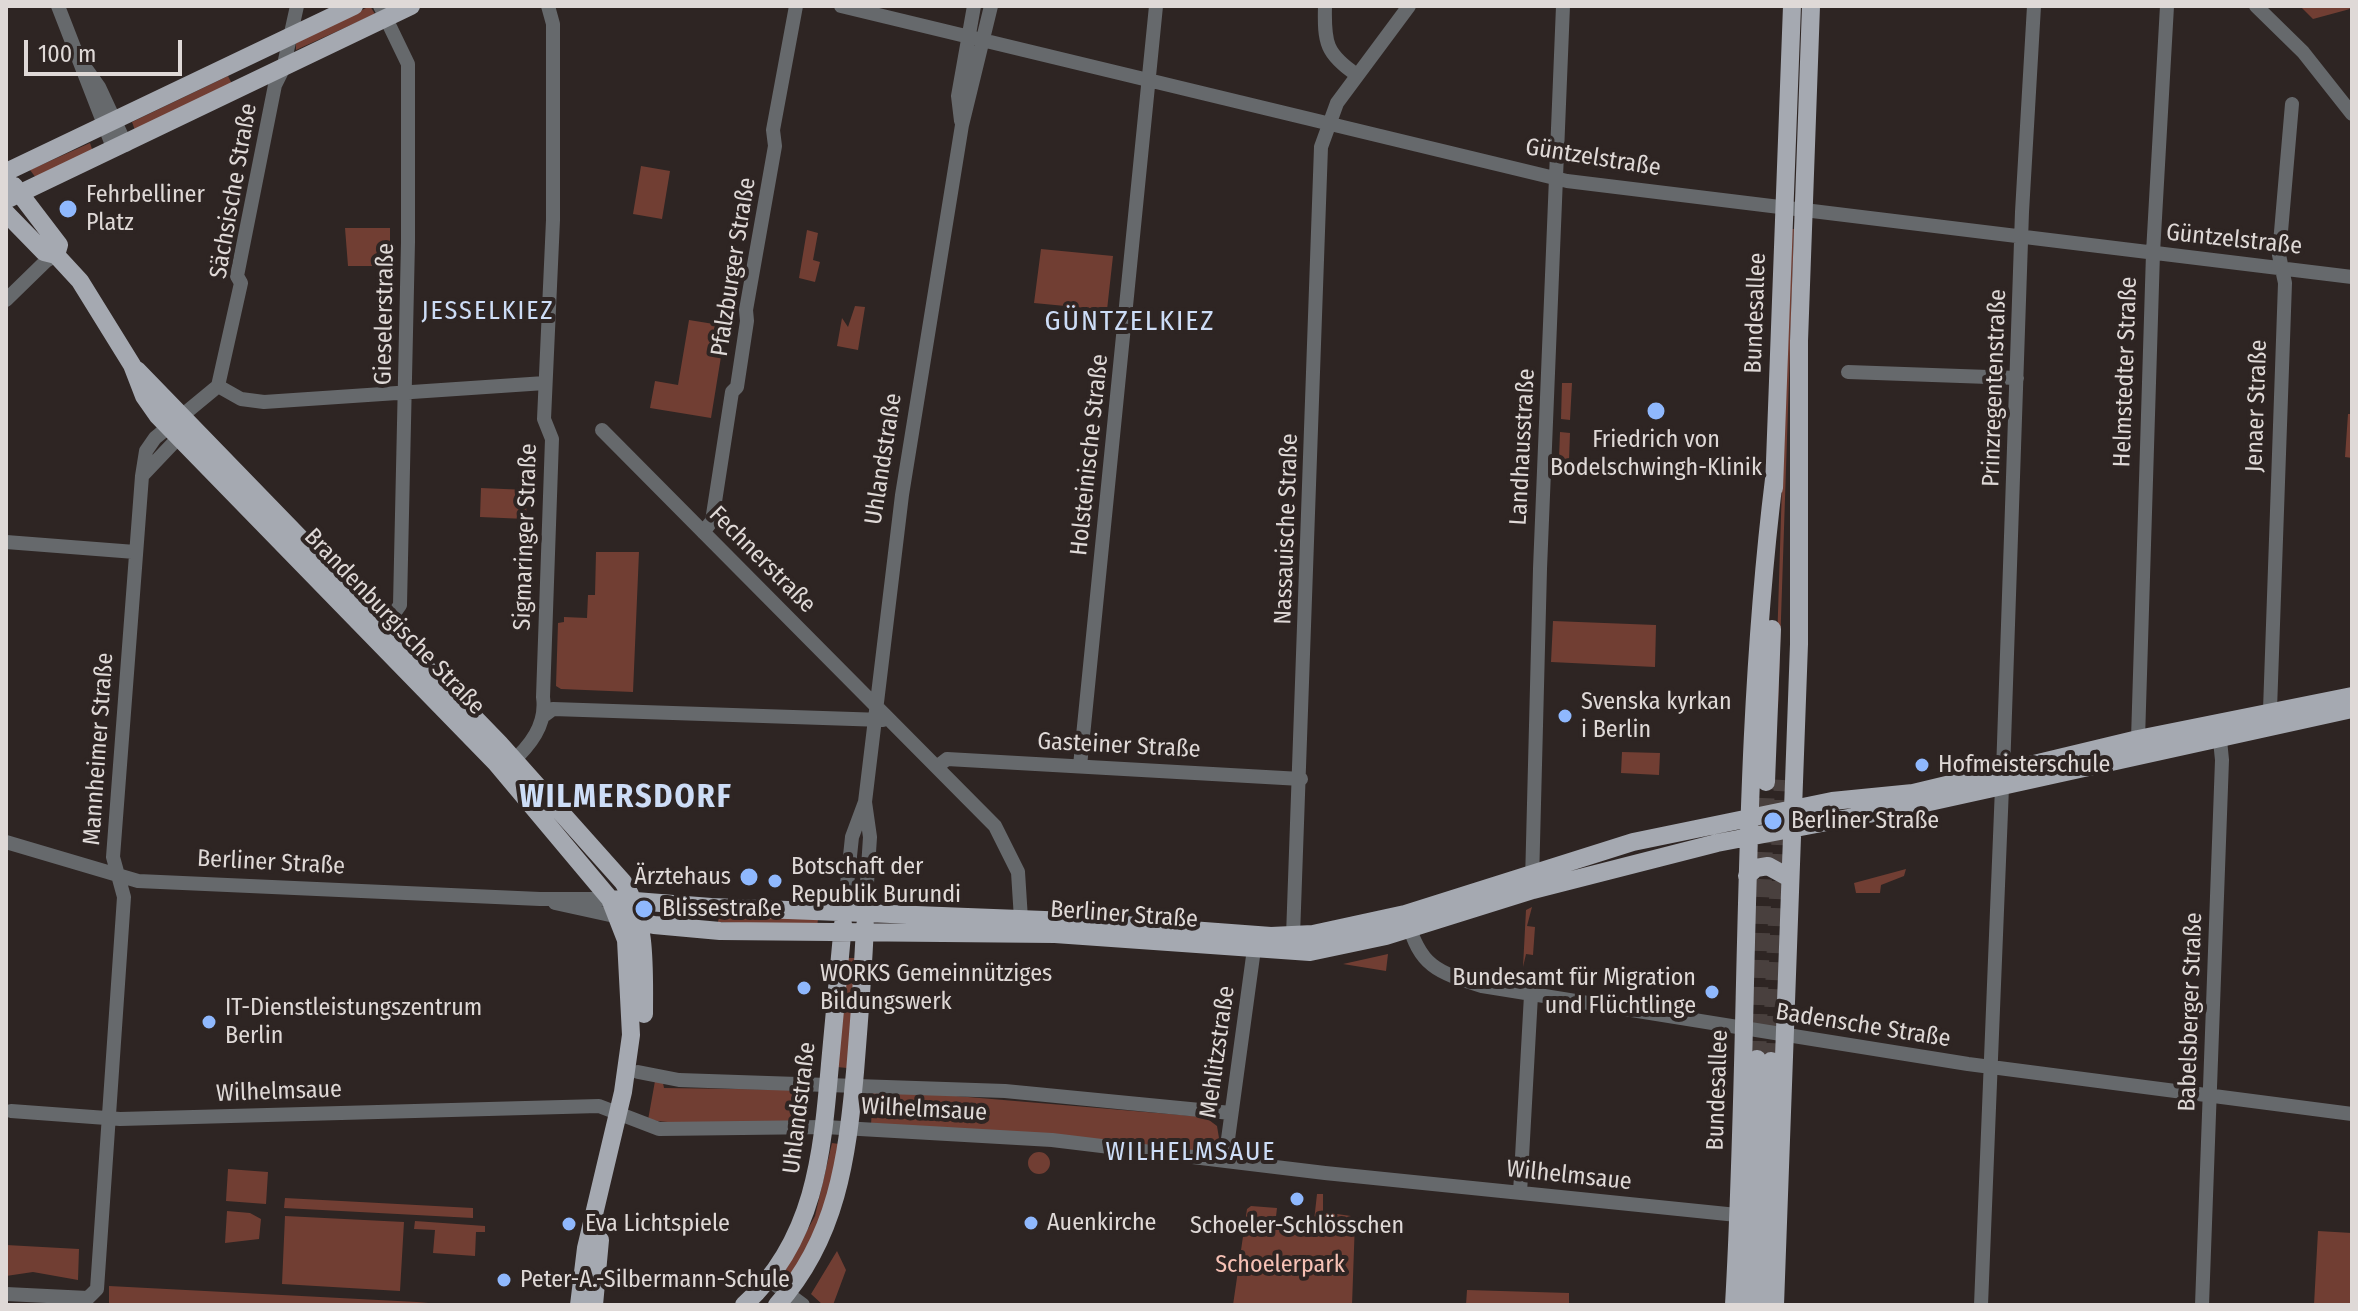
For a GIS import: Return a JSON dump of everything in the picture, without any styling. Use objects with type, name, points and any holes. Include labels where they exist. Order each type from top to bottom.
[{"type":"main road","points":[[6,213],[44,252],[56,255],[59,245],[13,197],[6,174],[354,6]]},
{"type":"main road","points":[[13,197],[283,69],[383,12],[411,6]]},
{"type":"main road","name":"Bundesallee","points":[[1792,6],[1774,479],[1774,781],[1797,477],[1811,6]]},
{"type":"main road","points":[[1786,150],[1806,151]]},
{"type":"main road","name":"Brandenburgische Straße","points":[[56,255],[90,297],[132,365],[177,427],[620,877],[634,901]]},
{"type":"main road","name":"Brandenburgische Straße","points":[[177,427],[386,625],[509,765],[610,899],[619,917]]},
{"type":"main road","name":"Bundesallee","points":[[1775,1305],[1801,549],[1797,477]]},
{"type":"main road","name":"Bundesallee","points":[[1734,1305],[1748,837],[1765,550],[1774,479]]},
{"type":"main road","name":"Berliner Straße","points":[[1532,881],[1791,829],[2218,730],[2270,710],[2352,696]]},
{"type":"main road","name":"Berliner Straße","points":[[619,917],[715,931],[1055,934],[1310,952],[1532,881],[1633,842],[1858,797],[1913,793],[2002,779],[2138,739],[2352,709]]},
{"type":"main road","points":[[1747,876],[1756,868],[1768,866],[1788,877]]},
{"type":"main road","name":"Berliner Straße","points":[[610,899],[1293,936],[1408,922]]},
{"type":"main road","points":[[579,1305],[592,1220],[638,1072],[644,1014],[639,922],[634,901]]},
{"type":"main road","name":"Uhlandstraße","points":[[744,1305],[769,1280],[805,1220],[818,1174],[844,913]]},
{"type":"main road","name":"Uhlandstraße","points":[[782,1299],[815,1254],[830,1219],[844,1170],[854,1084],[865,914]]},
{"type":"main road","points":[[594,1305],[600,1239],[624,1115],[632,1012],[626,940],[619,917]]},
{"type":"main road","name":"Bundesallee","points":[[1748,1305],[1764,1060],[1762,1305]]},
{"type":"street","points":[[58,6],[120,148]]},
{"type":"street","name":"Sächsische Straße","points":[[218,386],[241,283],[237,276],[275,85],[283,69],[297,6]]},
{"type":"street","name":"Sigmaringer Straße","points":[[545,715],[543,697],[552,439],[544,419],[546,358],[550,351],[550,228],[553,220],[553,24],[548,6]]},
{"type":"street","name":"Pfalzburger Straße","points":[[703,532],[712,521],[732,392],[737,387],[746,310],[775,146],[773,130],[796,6]]},
{"type":"street","name":"Güntzelstraße","points":[[841,6],[1556,178],[2352,277]]},
{"type":"street","name":"Uhlandstraße","points":[[962,125],[958,96],[974,6]]},
{"type":"street","name":"Uhlandstraße","points":[[844,913],[852,837],[865,802],[893,551],[962,125],[985,41],[991,6]]},
{"type":"street","name":"Holsteinische Straße","points":[[1080,766],[1156,6]]},
{"type":"street","points":[[1325,6],[1326,40],[1331,53],[1357,75]]},
{"type":"street","points":[[1327,124],[1357,75],[1409,6]]},
{"type":"street","name":"Landhausstraße","points":[[1532,881],[1563,6]]},
{"type":"street","name":"Prinzregentenstraße","points":[[1981,1305],[2022,237],[2034,6]]},
{"type":"street","name":"Helmstedter Straße","points":[[2138,739],[2153,253],[2167,6]]},
{"type":"street","points":[[2256,6],[2303,52],[2352,114]]},
{"type":"street","name":"Gieselerstraße","points":[[383,12],[408,64],[406,391],[400,605],[386,625]]},
{"type":"street","name":"Jenaer Straße","points":[[2270,710],[2285,288],[2280,242],[2292,104]]},
{"type":"street","name":"Nassauische Straße","points":[[1293,936],[1301,779],[1319,190],[1321,147],[1327,124]]},
{"type":"street","points":[[6,300],[56,255]]},
{"type":"street","points":[[1848,372],[2017,378]]},
{"type":"street","points":[[218,386],[241,399],[264,402],[545,383]]},
{"type":"street","name":"Mannheimer Straße","points":[[6,1294],[88,1298],[94,1295],[124,897],[113,857],[142,476],[146,451],[177,427],[218,386]]},
{"type":"street","name":"Fechnerstraße","points":[[602,430],[875,712]]},
{"type":"street","points":[[6,542],[135,552]]},
{"type":"street","points":[[509,765],[526,750],[545,715],[553,709],[875,712],[891,721],[995,826],[1018,872],[1021,919]]},
{"type":"street","name":"Babelsberger Straße","points":[[2202,1305],[2218,730]]},
{"type":"street","name":"Gasteiner Straße","points":[[938,766],[947,759],[1301,779]]},
{"type":"street","name":"Uhlandstraße","points":[[865,802],[870,837],[865,914]]},
{"type":"street","name":"Berliner Straße","points":[[6,842],[118,877],[149,882],[540,899],[610,899]]},
{"type":"street","name":"Berliner Straße","points":[[540,899],[619,917]]},
{"type":"street","name":"Badensche Straße","points":[[1408,922],[1420,954],[1439,972],[1482,986],[1786,1037],[2352,1114]]},
{"type":"street","name":"Mehlitzstraße","points":[[1225,1161],[1254,949]]},
{"type":"street","points":[[1520,1193],[1531,995]]},
{"type":"street","name":"Wilhelmsaue","points":[[638,1072],[679,1080],[1005,1091],[1231,1113]]},
{"type":"street","name":"Wilhelmsaue","points":[[108,1118],[574,1105],[604,1107],[659,1129],[825,1127],[1057,1140],[1225,1161],[1737,1215]]},
{"type":"street","points":[[11,1111],[108,1118]]},
{"type":"street","points":[[769,1280],[782,1299],[803,1305]]},
{"type":"green space","points":[[370,6],[375,14],[296,50],[296,43]]},
{"type":"green space","points":[[2300,6],[2349,6],[2350,9],[2313,19]]},
{"type":"green space","points":[[228,76],[233,86],[136,133],[132,122]]},
{"type":"green space","points":[[90,143],[93,152],[36,178],[30,170]]},
{"type":"green space","points":[[641,166],[670,171],[662,219],[633,214]]},
{"type":"green space","points":[[345,228],[390,228],[390,266],[348,266]]},
{"type":"green space","points":[[1790,229],[1794,229],[1778,708],[1775,708]]},
{"type":"green space","points":[[807,230],[818,233],[813,260],[820,262],[815,282],[799,278]]},
{"type":"green space","points":[[1041,249],[1113,256],[1107,310],[1034,303]]},
{"type":"green space","points":[[855,306],[865,307],[858,350],[837,346],[842,318],[848,327]]},
{"type":"green space","points":[[689,320],[726,326],[711,418],[650,408],[655,381],[678,385]]},
{"type":"green space","points":[[1562,383],[1572,383],[1570,420],[1561,419]]},
{"type":"green space","points":[[2348,414],[2352,414],[2352,458],[2345,457]]},
{"type":"green space","points":[[1560,432],[1570,433],[1569,460],[1559,459]]},
{"type":"green space","points":[[481,488],[527,490],[526,519],[480,517]]},
{"type":"green space","points":[[596,552],[639,552],[633,692],[561,689],[556,686],[558,623],[564,622],[564,617],[587,618],[588,595],[595,595]]},
{"type":"green space","points":[[1553,621],[1656,625],[1655,667],[1551,662]]},
{"type":"green space","points":[[1622,752],[1660,753],[1659,775],[1621,773]]},
{"type":"green space","points":[[1906,869],[1904,876],[1881,885],[1880,893],[1856,893],[1854,883]]},
{"type":"green space","points":[[1532,907],[1527,926],[1535,927],[1533,955],[1526,954],[1523,967],[1526,910]]},
{"type":"green space","points":[[719,916],[818,919],[817,927],[718,922]]},
{"type":"green space","points":[[1388,954],[1386,971],[1343,964]]},
{"type":"green space","points":[[846,958],[856,958],[847,1068],[837,1067]]},
{"type":"green space","points":[[655,1081],[663,1083],[664,1088],[808,1090],[806,1121],[687,1124],[648,1120]]},
{"type":"green space","name":"Wilhelmsaue","points":[[873,1089],[1205,1117],[1217,1126],[1219,1138],[1213,1147],[1200,1152],[871,1125]]},
{"type":"green space","points":[[832,1143],[839,1144],[823,1216],[791,1276],[785,1271],[815,1216]]},
{"type":"green space","points":[[1039,1152],[1047,1155],[1050,1163],[1047,1171],[1039,1174],[1031,1171],[1028,1163],[1031,1155]]},
{"type":"green space","points":[[228,1169],[268,1172],[266,1204],[226,1201]]},
{"type":"green space","name":"Schoelerpark","points":[[1317,1194],[1323,1194],[1323,1212],[1351,1216],[1355,1221],[1352,1305],[1233,1305],[1247,1209],[1251,1206],[1277,1208],[1275,1225],[1313,1230]]},
{"type":"green space","points":[[285,1198],[473,1208],[473,1218],[284,1208]]},
{"type":"green space","points":[[227,1211],[250,1213],[261,1219],[259,1239],[225,1243]]},
{"type":"green space","points":[[285,1216],[404,1222],[400,1291],[282,1284]]},
{"type":"green space","points":[[415,1221],[485,1226],[485,1232],[476,1232],[475,1256],[433,1253],[435,1230],[414,1229]]},
{"type":"green space","points":[[2318,1231],[2352,1233],[2352,1305],[2314,1305]]},
{"type":"green space","points":[[6,1245],[79,1249],[78,1280],[33,1272],[6,1276]]},
{"type":"green space","points":[[837,1251],[846,1270],[833,1305],[823,1305],[811,1294]]},
{"type":"green space","points":[[109,1286],[417,1302],[451,1305],[109,1305]]},
{"type":"green space","points":[[1467,1290],[1569,1293],[1569,1305],[1466,1305]]},
{"type":"tunnel","points":[[1771,1061],[1783,780]]},
{"type":"tunnel","points":[[1757,1059],[1766,782]]},
{"type":"place","name":"Fehrbelliner Platz","points":[[68,209]]},
{"type":"place","name":"Friedrich von Bodelschwingh-Klinik","points":[[1656,411]]},
{"type":"place","name":"Svenska kyrkan i Berlin","points":[[1565,716]]},
{"type":"place","name":"Hofmeisterschule","points":[[1922,765]]},
{"type":"place","name":"Berliner Straße","points":[[1773,821]]},
{"type":"place","name":"Ärztehaus","points":[[749,877]]},
{"type":"place","name":"Botschaft der Republik Burundi","points":[[775,881]]},
{"type":"place","name":"Blissestraße","points":[[644,909]]},
{"type":"place","name":"WORKS Gemeinnütziges Bildungswerk","points":[[804,988]]},
{"type":"place","name":"Bundesamt für Migration und Flüchtlinge","points":[[1712,992]]},
{"type":"place","name":"IT-Dienstleistungszentrum Berlin","points":[[209,1022]]},
{"type":"place","name":"Schoeler-Schlösschen","points":[[1297,1199]]},
{"type":"place","name":"Auenkirche","points":[[1031,1223]]},
{"type":"place","name":"Eva Lichtspiele","points":[[569,1224]]},
{"type":"place","name":"Peter-A.-Silbermann-Schule","points":[[504,1280]]},
{"type":"district","name":"JESSELKIEZ","points":[[488,312]]},
{"type":"district","name":"GÜNTZELKIEZ","points":[[1130,322]]},
{"type":"district","name":"WILMERSDORF","points":[[626,798]]},
{"type":"district","name":"WILHELMSAUE","points":[[1191,1153]]}]
